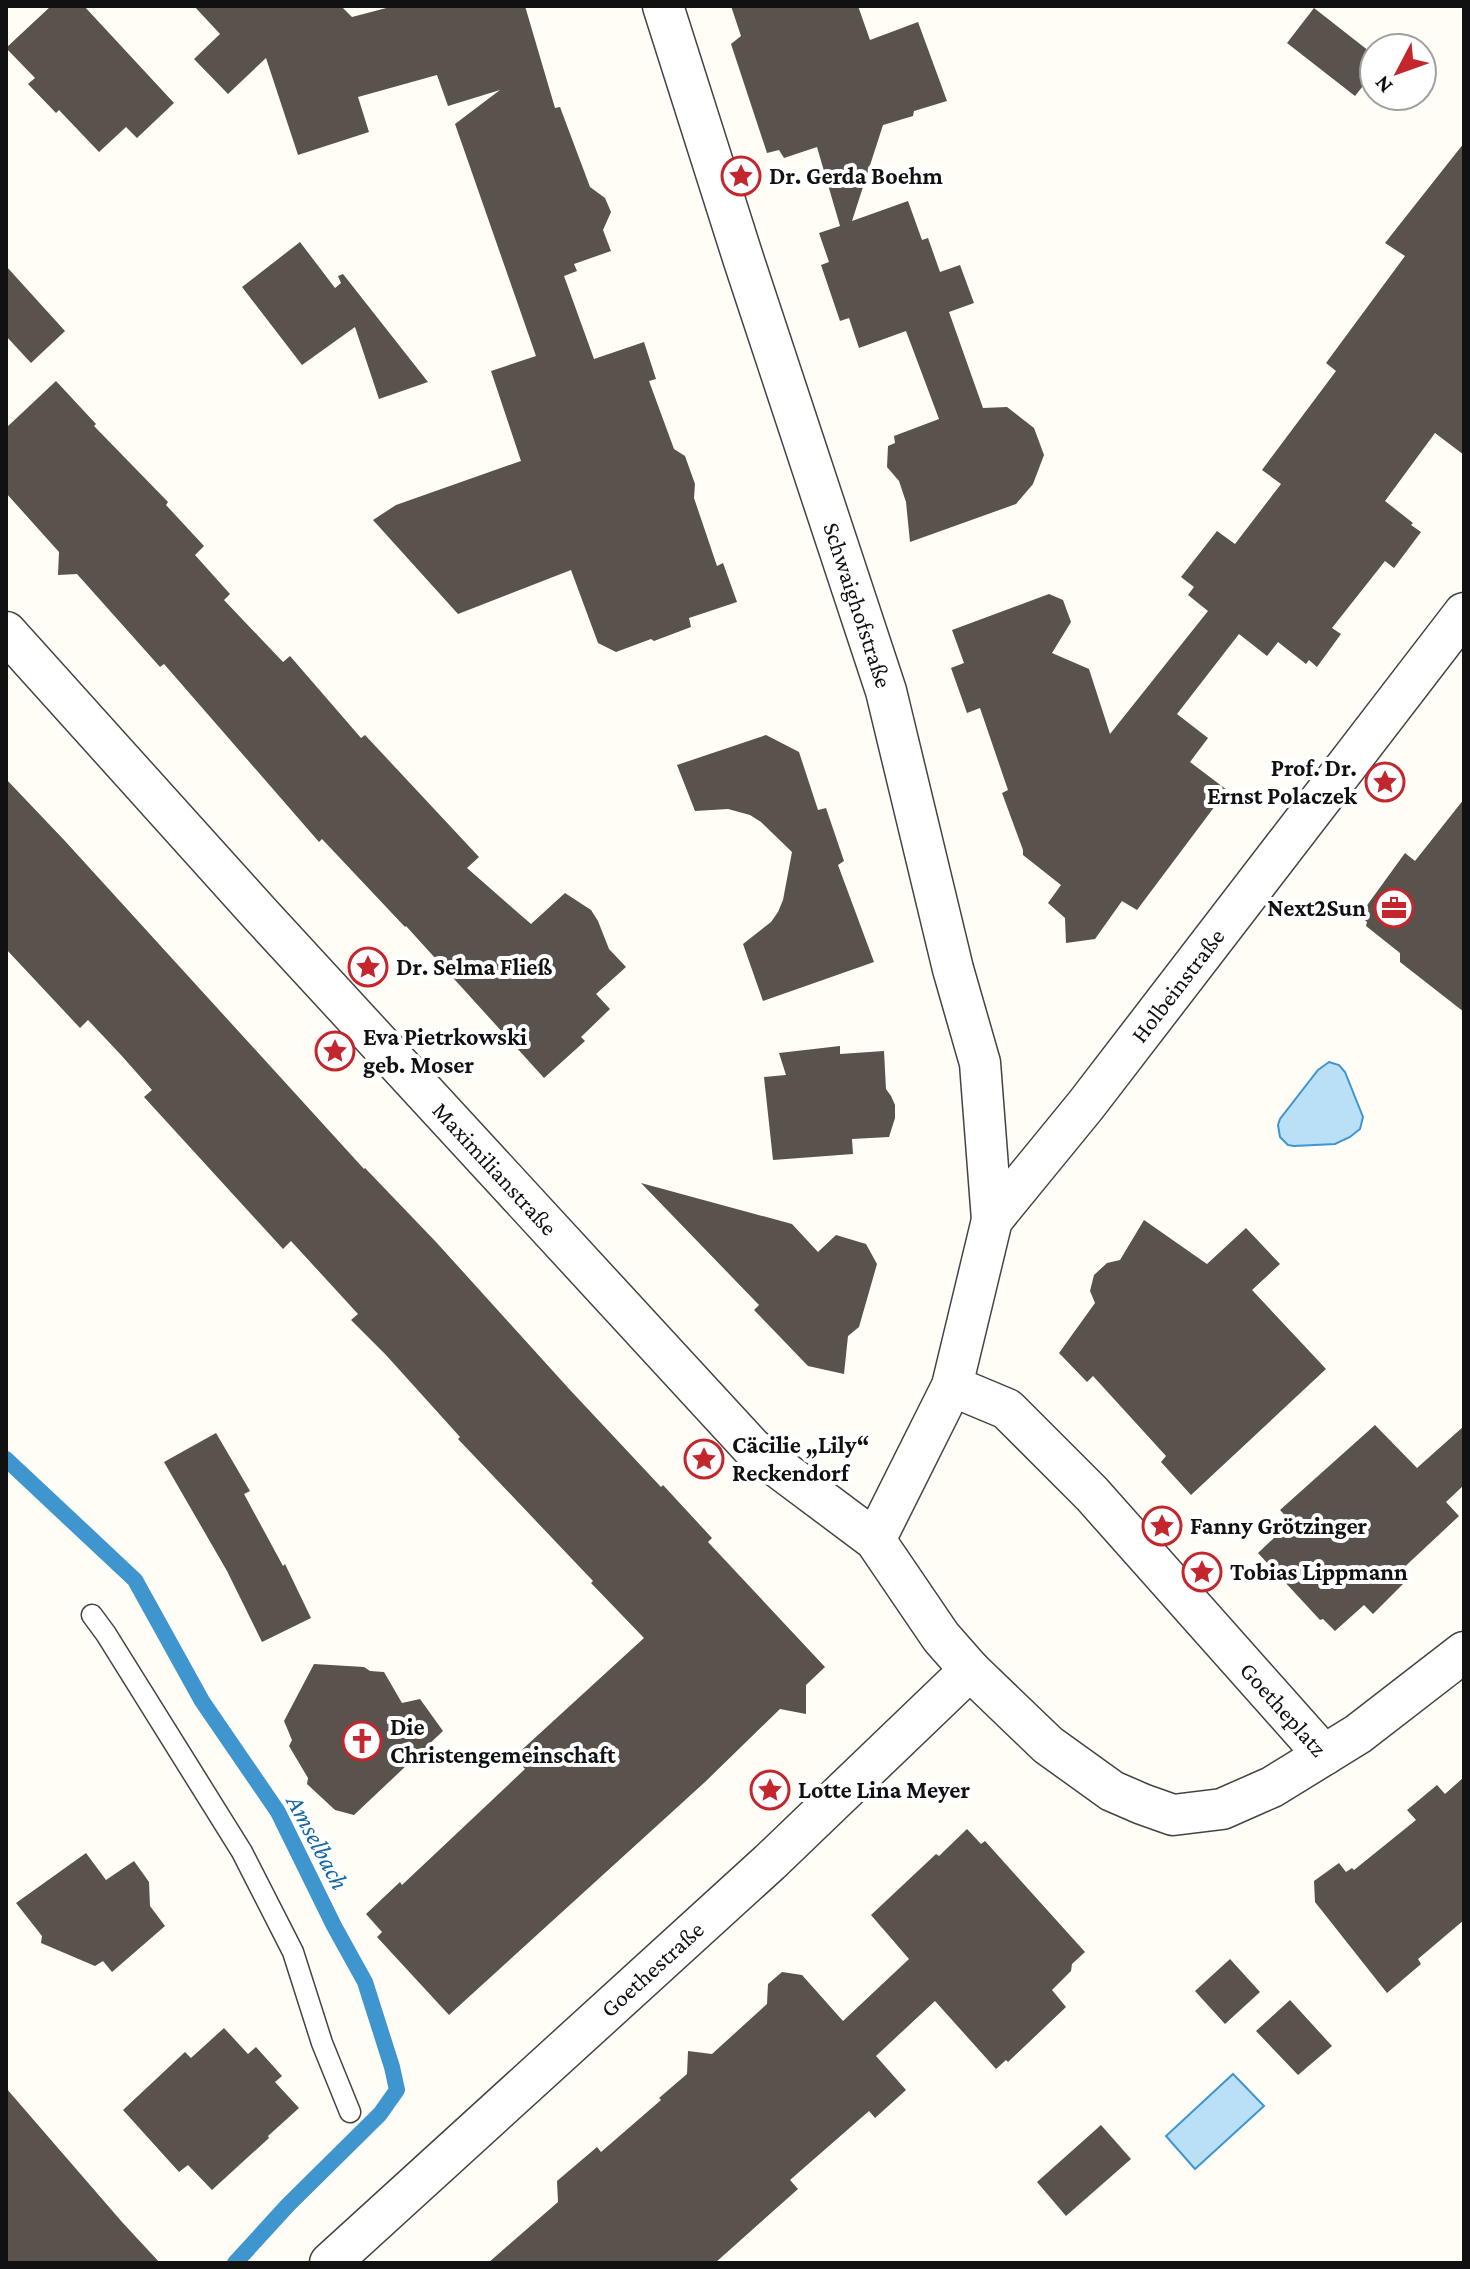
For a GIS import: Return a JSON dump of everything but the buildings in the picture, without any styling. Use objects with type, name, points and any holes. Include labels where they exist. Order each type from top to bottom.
[{"type":"street","name":"Schwaighofstraße","points":[[663,6],[886,691],[953,969],[980,1063],[992,1220]]},
{"type":"street","name":"Holbeinstraße","points":[[952,1386],[992,1220],[1086,1105],[1464,613]]},
{"type":"street","name":"Maximilianstraße","points":[[6,632],[752,1448],[875,1540]]},
{"type":"street","points":[[875,1540],[952,1386]]},
{"type":"street","name":"Goetheplatz","points":[[875,1540],[941,1637],[970,1670],[1048,1745],[1112,1791],[1173,1815],[1222,1809],[1272,1787],[1324,1755],[1092,1494],[1007,1409],[952,1386]]},
{"type":"street","points":[[1324,1755],[1358,1734],[1464,1652]]},
{"type":"street","name":"Goethestraße","points":[[330,2263],[770,1862],[970,1670]]},
{"type":"lane","points":[[92,1615],[242,1852],[293,1952],[322,2043],[350,2112]]},
{"type":"water","points":[[1329,1062],[1339,1065],[1345,1072],[1363,1117],[1360,1129],[1335,1144],[1288,1145],[1280,1137],[1280,1119],[1318,1070]]},
{"type":"water","points":[[1233,2074],[1264,2106],[1195,2169],[1166,2136]]},
{"type":"waterway","name":"Amselbach","points":[[6,1459],[135,1580],[202,1701],[278,1812],[365,1982],[392,2067],[397,2090],[380,2114],[288,2205],[235,2263]]},
{"type":"place","name":"Dr. Gerda Boehm","points":[[741,176]]},
{"type":"place","name":"Prof. Dr. Ernst Polaczek","points":[[1385,782]]},
{"type":"place","name":"Next2Sun","points":[[1394,908]]},
{"type":"place","name":"Dr. Selma Fließ","points":[[368,967]]},
{"type":"place","name":"Eva Pietrkowski geb. Moser","points":[[335,1051]]},
{"type":"place","name":"Cäcilie „Lily“ Reckendorf","points":[[704,1459]]},
{"type":"place","name":"Fanny Grötzinger","points":[[1162,1526]]},
{"type":"place","name":"Tobias Lippmann","points":[[1202,1572]]},
{"type":"place","name":"Die Christengemeinschaft","points":[[362,1741]]},
{"type":"place","name":"Lotte Lina Meyer","points":[[770,1790]]}]
